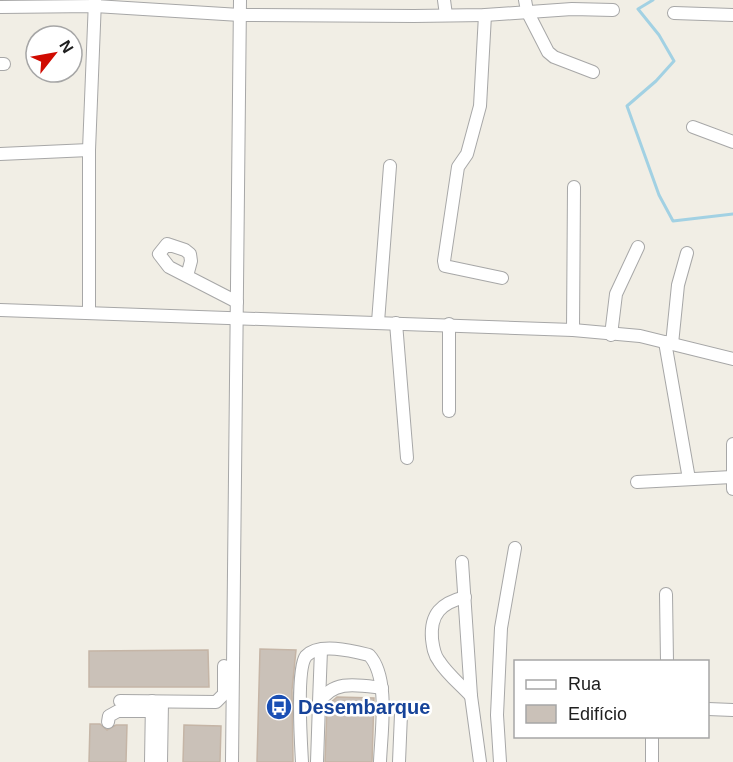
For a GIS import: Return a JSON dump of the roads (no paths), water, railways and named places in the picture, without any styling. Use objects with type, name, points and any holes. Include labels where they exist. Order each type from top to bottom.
[{"type":"street","points":[[232,762],[240,0]]},
{"type":"street","points":[[369,14],[370,0]]},
{"type":"street","points":[[444,0],[446,15]]},
{"type":"street","points":[[89,312],[89,150],[95,3]]},
{"type":"street","points":[[0,8],[95,3],[240,15],[485,15],[526,6],[613,10]]},
{"type":"street","points":[[526,6],[548,52],[554,57],[593,72]]},
{"type":"street","points":[[674,13],[733,15]]},
{"type":"street","points":[[485,15],[480,106],[476,128],[467,154],[458,167],[444,261],[445,266],[501,278]]},
{"type":"street","points":[[693,127],[733,142]]},
{"type":"street","points":[[0,154],[89,150]]},
{"type":"street","points":[[378,322],[390,166]]},
{"type":"street","points":[[573,330],[574,187]]},
{"type":"street","points":[[611,334],[616,294],[638,247]]},
{"type":"street","points":[[687,253],[678,285],[669,343],[689,479]]},
{"type":"street","points":[[187,276],[237,302]]},
{"type":"street","points":[[0,310],[573,330],[640,336],[733,359]]},
{"type":"street","points":[[396,323],[407,458]]},
{"type":"street","points":[[448,324],[449,411]]},
{"type":"street","points":[[733,444],[733,489]]},
{"type":"street","points":[[637,482],[732,477]]},
{"type":"street","points":[[500,762],[497,715],[501,628],[515,548]]},
{"type":"street","points":[[462,562],[471,696],[480,762]]},
{"type":"street","points":[[666,594],[667,660]]},
{"type":"street","points":[[465,597],[450,600],[439,608],[431,627],[434,652],[439,662],[471,696]]},
{"type":"street","points":[[317,762],[321,650]]},
{"type":"street","points":[[302,762],[302,669],[306,657],[321,650],[354,651],[369,656],[378,668],[382,688],[380,762]]},
{"type":"street","points":[[108,722],[109,716],[118,711],[155,705],[216,702],[224,694],[224,666]]},
{"type":"street","points":[[319,703],[332,688],[346,685],[382,688]]},
{"type":"street","points":[[120,701],[155,705]]},
{"type":"street","points":[[151,762],[155,705]]},
{"type":"street","points":[[155,705],[161,762]]},
{"type":"street","points":[[709,709],[733,710]]},
{"type":"street","points":[[399,762],[401,714]]},
{"type":"street","points":[[652,738],[652,762]]},
{"type":"waterway","points":[[653,0],[638,9],[659,35],[674,61],[656,81],[627,106],[659,195],[673,221],[733,214]]},
{"type":"place","name":"Desembarque","points":[[279,707]]}]
